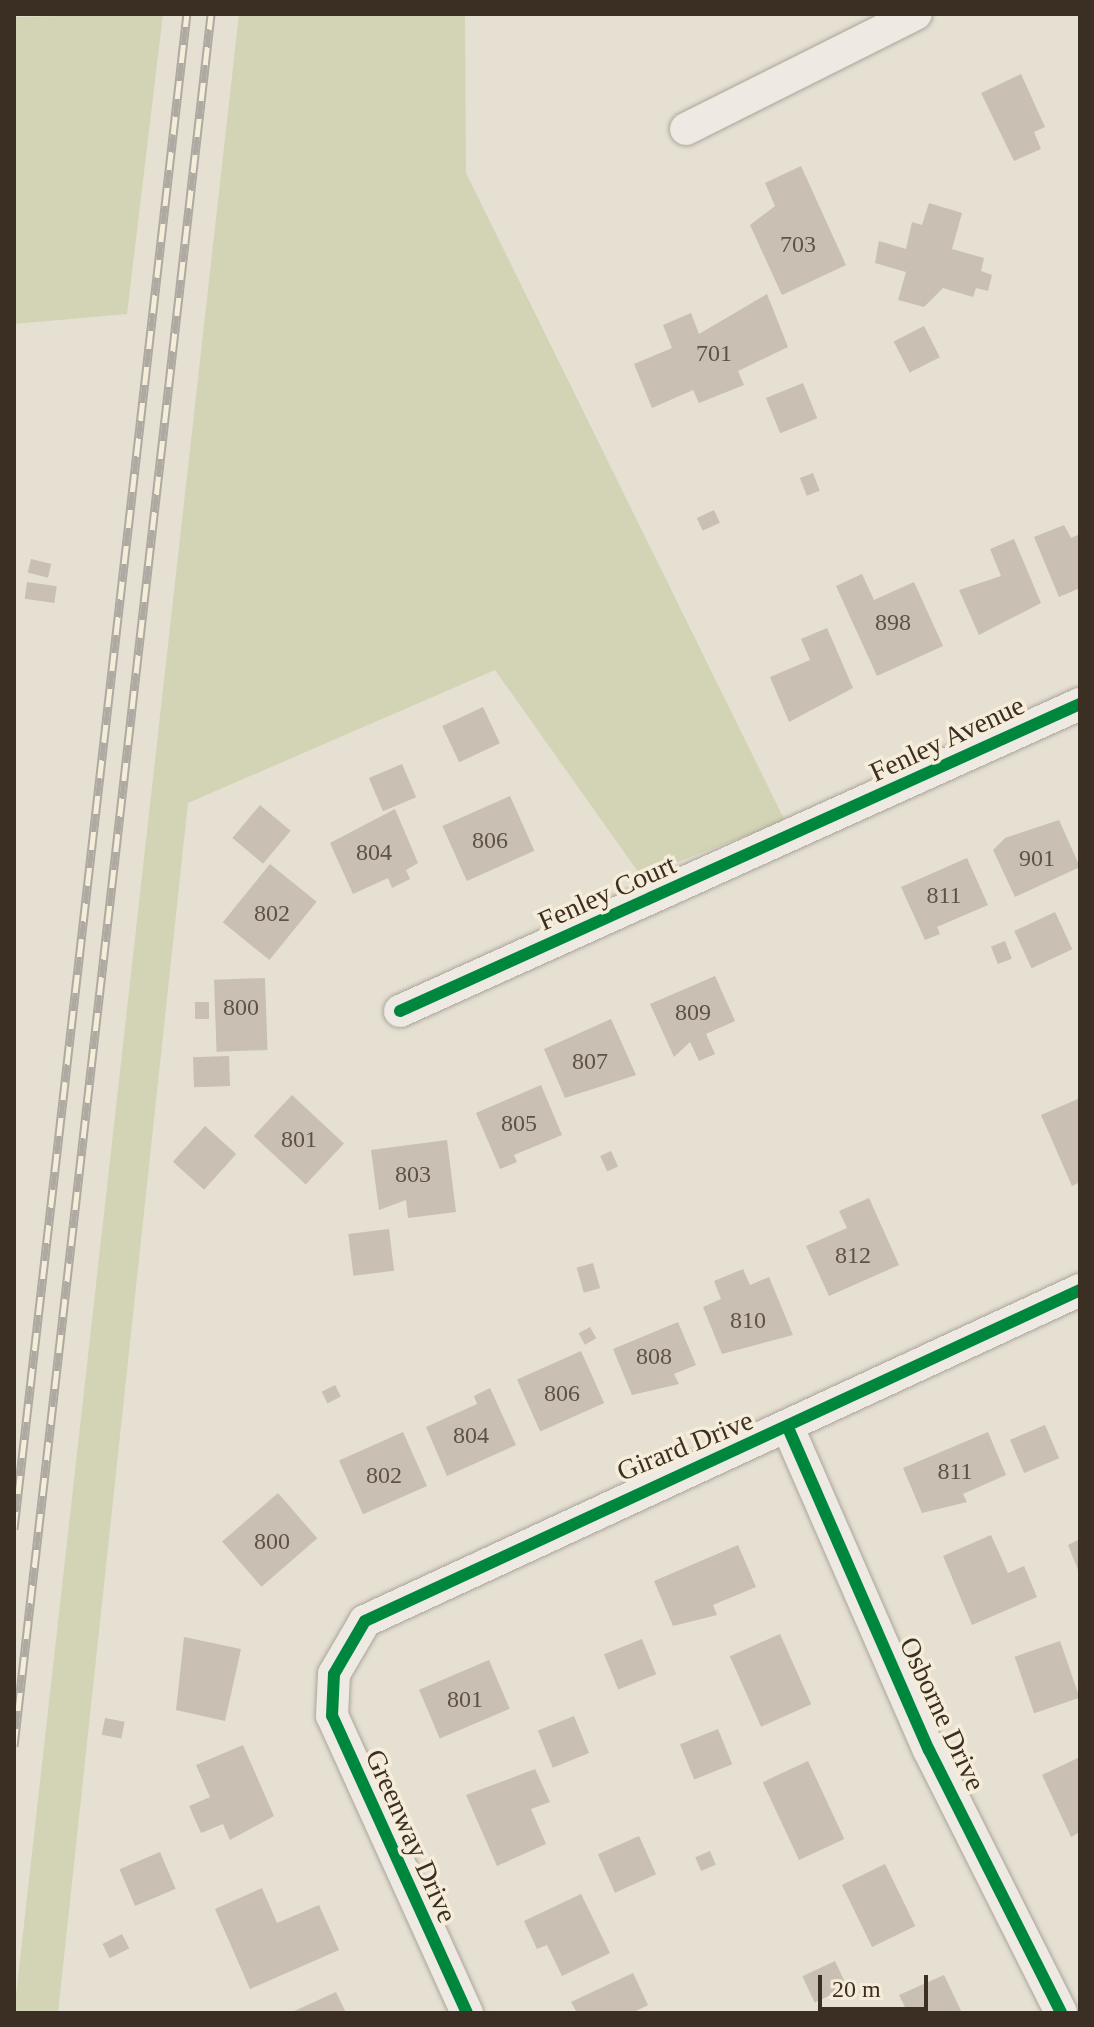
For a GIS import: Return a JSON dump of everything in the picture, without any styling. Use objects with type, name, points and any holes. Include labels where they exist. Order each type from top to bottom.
[{"type":"street","points":[[686,129],[916,14]]},
{"type":"street","name":"Fenley Avenue","points":[[833,818],[1080,704]]},
{"type":"street","name":"Fenley Court","points":[[400,1011],[833,818]]},
{"type":"street","name":"Girard Drive","points":[[334,1674],[365,1621],[393,1603],[789,1430],[1080,1290]]},
{"type":"street","name":"Osborne Drive","points":[[789,1430],[929,1750],[1061,2013]]},
{"type":"street","name":"Greenway Drive","points":[[334,1674],[332,1716],[467,2013]]},
{"type":"green space","points":[[163,14],[127,314],[14,324],[14,17]]},
{"type":"green space","points":[[239,14],[465,14],[466,173],[785,821],[641,876],[495,670],[188,803],[58,2013],[14,2013]]},
{"type":"building","points":[[1021,74],[1045,127],[1034,132],[1041,149],[1014,161],[981,93]]},
{"type":"building","points":[[801,166],[846,265],[782,295],[750,225],[775,206],[765,183]]},
{"type":"building","points":[[929,203],[962,213],[952,249],[984,258],[981,271],[992,275],[988,291],[976,288],[973,297],[943,288],[924,307],[898,300],[906,272],[875,263],[879,241],[906,249],[912,222],[922,225]]},
{"type":"building","points":[[767,294],[788,347],[738,371],[744,385],[699,403],[693,390],[652,408],[634,364],[672,348],[663,325],[691,313],[699,334]]},
{"type":"building","points":[[924,326],[940,357],[910,373],[894,341]]},
{"type":"building","points":[[803,383],[817,418],[780,433],[766,398]]},
{"type":"building","points":[[813,473],[820,491],[807,496],[800,478]]},
{"type":"building","points":[[714,510],[720,523],[703,531],[697,518]]},
{"type":"building","points":[[1064,525],[1071,538],[1080,534],[1080,588],[1059,597],[1034,537]]},
{"type":"building","points":[[1014,539],[1041,603],[979,635],[959,590],[1001,576],[990,549]]},
{"type":"building","points":[[31,559],[51,564],[48,578],[28,573]]},
{"type":"building","points":[[862,574],[874,600],[914,582],[943,646],[877,676],[836,586]]},
{"type":"building","points":[[27,582],[57,586],[54,603],[25,599]]},
{"type":"building","points":[[827,628],[853,688],[789,722],[770,677],[810,660],[801,639]]},
{"type":"building","points":[[483,707],[500,743],[459,762],[442,726]]},
{"type":"building","points":[[402,764],[416,797],[383,811],[369,778]]},
{"type":"building","points":[[510,796],[534,851],[467,881],[442,826]]},
{"type":"building","points":[[260,805],[291,831],[263,864],[232,838]]},
{"type":"building","points":[[395,809],[418,863],[406,870],[410,879],[392,888],[388,878],[353,894],[330,843]]},
{"type":"building","points":[[1059,820],[1080,867],[1015,897],[993,850],[1005,838]]},
{"type":"building","points":[[967,858],[988,905],[937,927],[940,934],[925,940],[901,887]]},
{"type":"building","points":[[270,864],[317,902],[269,960],[223,922]]},
{"type":"building","points":[[1055,912],[1072,949],[1032,968],[1014,931]]},
{"type":"building","points":[[1005,941],[1012,959],[998,964],[991,946]]},
{"type":"building","points":[[715,976],[735,1021],[706,1034],[715,1054],[699,1061],[690,1042],[674,1057],[650,1004]]},
{"type":"building","points":[[265,978],[268,1050],[217,1052],[214,980]]},
{"type":"building","points":[[195,1002],[209,1002],[209,1019],[195,1019]]},
{"type":"building","points":[[611,1019],[636,1075],[565,1098],[544,1049]]},
{"type":"building","points":[[229,1056],[230,1086],[194,1087],[193,1057]]},
{"type":"building","points":[[541,1085],[562,1135],[514,1155],[517,1162],[500,1169],[476,1113]]},
{"type":"building","points":[[292,1095],[344,1143],[306,1184],[254,1136]]},
{"type":"building","points":[[1080,1098],[1080,1182],[1072,1186],[1041,1115]]},
{"type":"building","points":[[205,1126],[236,1154],[204,1190],[173,1162]]},
{"type":"building","points":[[447,1140],[456,1212],[408,1218],[406,1200],[379,1210],[371,1150]]},
{"type":"building","points":[[611,1151],[618,1166],[607,1171],[600,1156]]},
{"type":"building","points":[[869,1198],[899,1265],[829,1296],[806,1246],[847,1228],[839,1211]]},
{"type":"building","points":[[389,1229],[394,1271],[353,1276],[348,1234]]},
{"type":"building","points":[[593,1263],[600,1288],[584,1293],[577,1268]]},
{"type":"building","points":[[743,1269],[750,1285],[769,1277],[793,1335],[722,1354],[703,1307],[721,1299],[714,1281]]},
{"type":"building","points":[[678,1322],[696,1365],[674,1374],[679,1384],[632,1395],[613,1349]]},
{"type":"building","points":[[590,1327],[596,1338],[585,1345],[579,1333]]},
{"type":"building","points":[[581,1351],[604,1403],[540,1432],[517,1379]]},
{"type":"building","points":[[335,1385],[341,1397],[328,1403],[322,1392]]},
{"type":"building","points":[[490,1388],[516,1445],[447,1476],[426,1427],[477,1404],[474,1396]]},
{"type":"building","points":[[1045,1425],[1059,1458],[1024,1473],[1010,1440]]},
{"type":"building","points":[[403,1432],[427,1486],[363,1514],[339,1460]]},
{"type":"building","points":[[988,1432],[1006,1475],[963,1494],[967,1502],[922,1513],[903,1468]]},
{"type":"building","points":[[278,1493],[317,1538],[262,1587],[222,1542]]},
{"type":"building","points":[[991,1535],[1008,1573],[1024,1566],[1037,1597],[972,1625],[943,1556]]},
{"type":"building","points":[[1080,1539],[1080,1575],[1068,1545]]},
{"type":"building","points":[[738,1545],[756,1587],[713,1605],[717,1615],[673,1626],[654,1581]]},
{"type":"building","points":[[780,1634],[811,1704],[761,1727],[730,1656]]},
{"type":"building","points":[[184,1637],[241,1649],[225,1721],[176,1710]]},
{"type":"building","points":[[642,1639],[656,1674],[618,1690],[604,1654]]},
{"type":"building","points":[[1060,1641],[1080,1698],[1034,1713],[1015,1657]]},
{"type":"building","points":[[489,1660],[510,1709],[440,1738],[419,1690]]},
{"type":"building","points":[[574,1716],[589,1753],[553,1768],[538,1731]]},
{"type":"building","points":[[105,1718],[125,1722],[121,1739],[102,1735]]},
{"type":"building","points":[[718,1729],[732,1764],[694,1780],[680,1744]]},
{"type":"building","points":[[243,1745],[274,1816],[230,1840],[223,1824],[201,1833],[189,1806],[210,1797],[196,1765]]},
{"type":"building","points":[[1080,1757],[1080,1832],[1071,1837],[1042,1775]]},
{"type":"building","points":[[808,1761],[844,1839],[799,1860],[763,1782]]},
{"type":"building","points":[[535,1769],[550,1802],[531,1809],[546,1844],[497,1866],[466,1795]]},
{"type":"building","points":[[639,1836],[656,1874],[615,1893],[598,1854]]},
{"type":"building","points":[[710,1851],[716,1865],[701,1871],[695,1857]]},
{"type":"building","points":[[160,1852],[176,1889],[135,1906],[119,1869]]},
{"type":"building","points":[[885,1864],[915,1926],[872,1947],[842,1885]]},
{"type":"building","points":[[262,1888],[277,1923],[319,1905],[339,1950],[250,1989],[215,1909]]},
{"type":"building","points":[[581,1894],[610,1953],[562,1976],[547,1945],[537,1949],[524,1921]]},
{"type":"building","points":[[122,1934],[129,1948],[110,1958],[102,1944]]},
{"type":"building","points":[[835,1961],[847,1987],[815,2002],[802,1976]]},
{"type":"building","points":[[633,1973],[648,2005],[632,2013],[577,2013],[571,2002]]},
{"type":"building","points":[[944,1975],[962,2013],[908,2013],[899,1995]]},
{"type":"building","points":[[336,1992],[346,2013],[290,2013]]},
{"type":"railway","points":[[14,1529],[187,14]]},
{"type":"railway","points":[[14,1746],[211,14]]},
{"type":"cycle path","points":[[400,1011],[1080,704]]},
{"type":"cycle path","points":[[467,2013],[332,1716],[334,1674],[365,1621],[1080,1290]]},
{"type":"cycle path","points":[[789,1430],[929,1750],[1061,2013]]}]
